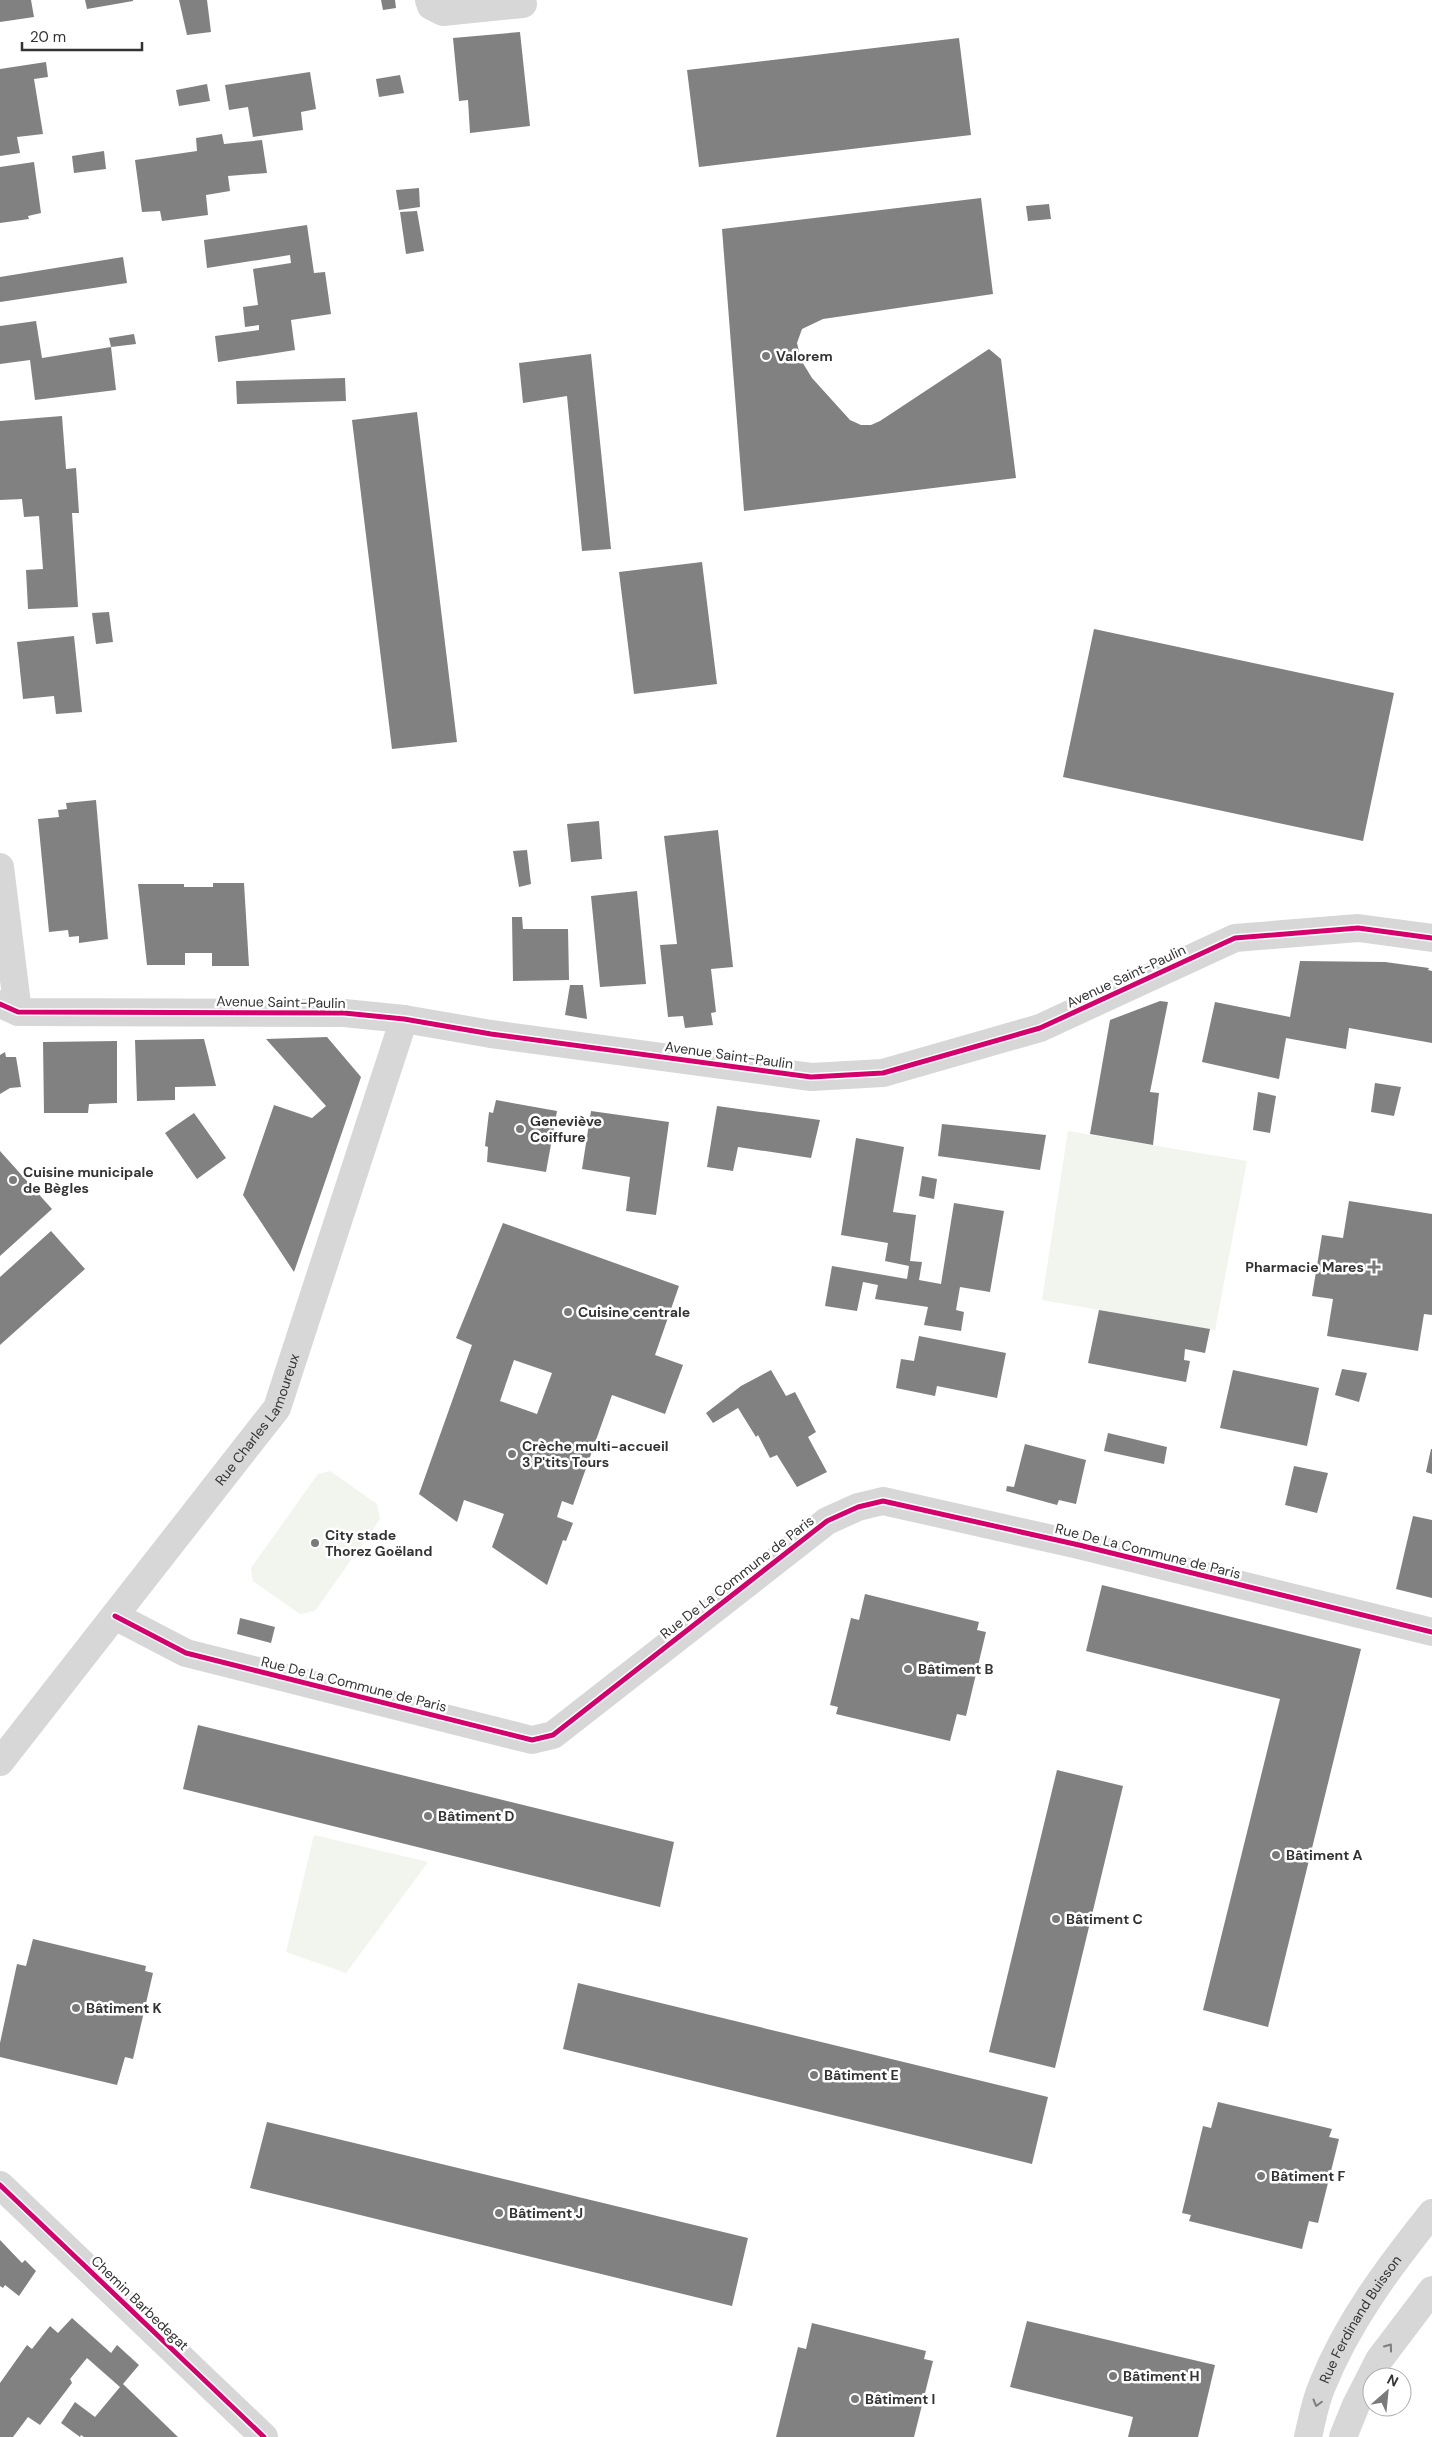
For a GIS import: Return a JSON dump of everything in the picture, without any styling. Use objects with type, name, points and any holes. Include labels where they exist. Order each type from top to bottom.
[{"type":"street","points":[[429,0],[431,6],[444,12],[523,4]]},
{"type":"street","points":[[0,867],[9,1008]]},
{"type":"street","name":"Avenue Saint-Paulin","points":[[9,1008],[344,1013],[404,1018],[490,1034],[810,1077],[883,1073],[1040,1028],[1235,938],[1358,928],[1432,938]]},
{"type":"street","name":"Rue Charles Lamoureux","points":[[0,1762],[277,1408],[404,1018]]},
{"type":"street","name":"Rue De La Commune de Paris","points":[[116,1616],[186,1653],[532,1740],[553,1736],[826,1521],[858,1506],[883,1500],[1432,1632]]},
{"type":"street","name":"Chemin Barbedegat","points":[[0,2185],[264,2437]]},
{"type":"street","name":"Rue Ferdinand Buisson","points":[[1308,2437],[1321,2387],[1339,2348],[1365,2301],[1432,2213]]},
{"type":"street","points":[[1343,2437],[1356,2405],[1380,2360],[1432,2290]]},
{"type":"shaded area","points":[[1068,1131],[1247,1161],[1215,1330],[1042,1300]]},
{"type":"shaded area","name":"City stade Thorez Goëland","points":[[330,1471],[377,1504],[380,1519],[315,1611],[300,1614],[253,1581],[251,1568],[318,1474]]},
{"type":"shaded area","points":[[314,1835],[428,1862],[346,1973],[286,1952]]},
{"type":"building","points":[[0,0],[31,0],[34,17],[0,22]]},
{"type":"building","points":[[85,0],[133,0],[133,1],[87,9]]},
{"type":"building","points":[[179,0],[207,0],[211,32],[187,35]]},
{"type":"building","points":[[381,0],[395,0],[396,8],[383,10]]},
{"type":"building","points":[[520,32],[530,126],[470,133],[468,100],[459,101],[453,38]]},
{"type":"building","points":[[959,38],[971,135],[699,167],[687,70]]},
{"type":"building","points":[[46,62],[48,77],[34,79],[43,134],[17,137],[20,153],[0,156],[0,69]]},
{"type":"building","points":[[310,72],[316,109],[301,112],[303,130],[253,137],[248,107],[229,110],[225,85]]},
{"type":"building","points":[[400,75],[404,93],[379,97],[376,79]]},
{"type":"building","points":[[207,84],[210,101],[179,106],[176,90]]},
{"type":"building","points":[[222,134],[224,144],[262,140],[267,173],[228,176],[230,191],[206,195],[208,215],[162,221],[160,211],[142,212],[135,160],[197,151],[196,138]]},
{"type":"building","points":[[104,151],[106,169],[74,173],[72,156]]},
{"type":"building","points":[[34,162],[41,213],[28,216],[29,219],[0,223],[0,167]]},
{"type":"building","points":[[419,188],[420,207],[399,210],[396,190]]},
{"type":"building","name":"Valorem","points":[[981,198],[993,294],[823,319],[802,329],[797,343],[801,360],[812,378],[850,420],[861,425],[871,425],[880,421],[989,349],[1001,359],[1016,478],[744,511],[722,229]]},
{"type":"building","points":[[1049,204],[1051,219],[1028,221],[1026,206]]},
{"type":"building","points":[[417,211],[424,251],[406,254],[400,212]]},
{"type":"building","points":[[307,225],[314,273],[325,272],[331,314],[291,320],[295,350],[218,362],[215,336],[259,330],[259,325],[245,327],[243,307],[258,305],[253,269],[291,263],[290,255],[207,268],[204,240]]},
{"type":"building","points":[[123,257],[127,283],[0,302],[0,277]]},
{"type":"building","points":[[36,321],[42,358],[111,347],[116,390],[35,400],[30,360],[0,364],[0,326]]},
{"type":"building","points":[[134,334],[136,344],[111,347],[109,338]]},
{"type":"building","points":[[591,354],[611,549],[582,551],[567,396],[523,403],[519,363]]},
{"type":"building","points":[[345,378],[346,401],[237,404],[236,381]]},
{"type":"building","points":[[417,412],[457,742],[392,749],[352,420]]},
{"type":"building","points":[[62,416],[66,469],[76,468],[79,513],[72,513],[78,607],[28,609],[26,570],[43,569],[39,516],[24,517],[22,499],[0,500],[0,421]]},
{"type":"building","points":[[702,562],[717,684],[634,694],[619,572]]},
{"type":"building","points":[[109,612],[113,642],[96,644],[92,613]]},
{"type":"building","points":[[1094,629],[1394,693],[1363,841],[1063,777]]},
{"type":"building","points":[[74,636],[82,712],[56,714],[54,696],[23,699],[17,642]]},
{"type":"building","points":[[96,800],[108,939],[79,943],[79,936],[69,937],[68,930],[49,932],[38,819],[59,817],[58,810],[67,809],[66,803]]},
{"type":"building","points":[[599,821],[602,859],[571,862],[567,824]]},
{"type":"building","points":[[718,830],[733,967],[711,969],[716,1012],[711,1013],[713,1025],[685,1028],[683,1016],[668,1017],[660,945],[677,944],[664,836]]},
{"type":"building","points":[[527,850],[531,884],[519,887],[513,851]]},
{"type":"building","points":[[213,883],[244,883],[249,966],[212,966],[212,953],[185,953],[185,965],[147,965],[138,884],[184,884],[184,887],[213,887]]},
{"type":"building","points":[[637,891],[646,984],[600,987],[591,896]]},
{"type":"building","points":[[512,917],[522,917],[523,929],[568,929],[569,980],[513,981]]},
{"type":"building","points":[[1300,961],[1385,962],[1429,968],[1428,970],[1432,971],[1432,1043],[1349,1028],[1346,1049],[1286,1038],[1279,1079],[1202,1062],[1215,1002],[1290,1017]]},
{"type":"building","points":[[570,985],[583,985],[587,1019],[565,1015]]},
{"type":"building","points":[[1160,1001],[1168,1002],[1150,1092],[1159,1093],[1153,1145],[1090,1134],[1110,1020]]},
{"type":"building","points":[[327,1037],[361,1077],[294,1272],[243,1195],[274,1105],[312,1118],[326,1106],[266,1039]]},
{"type":"building","points":[[204,1039],[216,1086],[175,1087],[175,1100],[137,1101],[135,1040]]},
{"type":"building","points":[[117,1041],[117,1103],[89,1104],[88,1113],[44,1113],[43,1042]]},
{"type":"building","points":[[5,1052],[6,1057],[16,1057],[21,1087],[10,1088],[0,1094],[0,1055]]},
{"type":"building","points":[[1375,1083],[1401,1087],[1394,1116],[1371,1112]]},
{"type":"building","points":[[1258,1092],[1276,1096],[1270,1133],[1253,1130]]},
{"type":"building","name":"Geneviève Coiffure","points":[[496,1100],[557,1111],[546,1172],[487,1162],[488,1147],[485,1146],[489,1112],[493,1113]]},
{"type":"building","points":[[717,1106],[820,1120],[811,1158],[738,1147],[733,1171],[707,1167]]},
{"type":"building","points":[[591,1111],[669,1122],[656,1215],[626,1211],[630,1177],[582,1169]]},
{"type":"building","points":[[194,1113],[226,1158],[197,1179],[165,1133]]},
{"type":"building","points":[[942,1124],[1046,1135],[1040,1170],[938,1156]]},
{"type":"building","points":[[856,1138],[904,1147],[893,1212],[916,1215],[910,1261],[922,1262],[919,1280],[941,1284],[954,1203],[1004,1211],[990,1292],[960,1287],[956,1310],[964,1312],[961,1331],[924,1325],[928,1307],[875,1299],[878,1285],[863,1282],[857,1311],[825,1306],[832,1266],[907,1279],[909,1266],[885,1261],[888,1243],[841,1235]]},
{"type":"building","name":"Cuisine municipale de Bègles","points":[[0,1151],[52,1209],[0,1256]]},
{"type":"building","points":[[922,1176],[937,1179],[934,1199],[919,1196]]},
{"type":"building","name":"Pharmacie Mares","points":[[1349,1201],[1432,1214],[1432,1315],[1424,1314],[1418,1351],[1327,1336],[1333,1299],[1312,1296],[1322,1235],[1343,1238]]},
{"type":"building","points":[[503,1223],[679,1286],[655,1355],[683,1365],[665,1414],[612,1395],[573,1505],[562,1501],[557,1517],[573,1523],[566,1541],[563,1540],[547,1585],[492,1547],[504,1514],[464,1500],[457,1522],[419,1494],[472,1345],[456,1338]],"holes":[[[514,1360],[552,1373],[537,1414],[500,1401]]]},
{"type":"building","points":[[51,1231],[85,1269],[0,1345],[0,1277]]},
{"type":"building","points":[[1099,1310],[1210,1329],[1205,1353],[1185,1349],[1184,1360],[1190,1361],[1186,1382],[1088,1363]]},
{"type":"building","points":[[919,1336],[1006,1353],[997,1398],[937,1386],[935,1396],[896,1388],[901,1359],[914,1361]]},
{"type":"building","points":[[1342,1369],[1367,1373],[1359,1402],[1335,1395]]},
{"type":"building","points":[[771,1370],[786,1396],[795,1392],[816,1432],[808,1437],[827,1472],[797,1487],[777,1455],[770,1458],[758,1435],[756,1437],[738,1408],[713,1423],[706,1413],[741,1386]]},
{"type":"building","points":[[1233,1370],[1319,1388],[1307,1446],[1220,1428]]},
{"type":"building","points":[[1108,1433],[1167,1447],[1164,1464],[1104,1451]]},
{"type":"building","points":[[1025,1444],[1086,1460],[1076,1504],[1059,1500],[1057,1505],[1006,1491],[1007,1486],[1014,1487]]},
{"type":"building","points":[[1432,1449],[1432,1474],[1426,1472]]},
{"type":"building","points":[[1294,1466],[1328,1473],[1317,1513],[1285,1505]]},
{"type":"building","points":[[1413,1516],[1432,1520],[1432,1598],[1396,1589]]},
{"type":"building","name":"Bâtiment A","points":[[1102,1585],[1361,1649],[1268,2027],[1203,2010],[1280,1699],[1086,1651]]},
{"type":"building","name":"Bâtiment B","points":[[865,1594],[979,1622],[977,1630],[986,1632],[966,1716],[957,1714],[950,1741],[836,1714],[838,1707],[830,1705],[851,1618],[859,1620]]},
{"type":"building","points":[[240,1618],[275,1627],[271,1643],[237,1634]]},
{"type":"building","name":"Bâtiment D","points":[[198,1725],[674,1842],[660,1907],[183,1789]]},
{"type":"building","name":"Bâtiment C","points":[[1057,1770],[1123,1786],[1055,2068],[989,2052]]},
{"type":"building","name":"Bâtiment K","points":[[33,1939],[146,1966],[145,1971],[153,1973],[133,2059],[125,2057],[117,2085],[0,2057],[0,2043],[17,1964],[26,1966]]},
{"type":"building","name":"Bâtiment E","points":[[578,1983],[1048,2097],[1032,2164],[563,2049]]},
{"type":"building","name":"Bâtiment F","points":[[1218,2102],[1332,2129],[1329,2137],[1339,2139],[1318,2223],[1309,2221],[1302,2249],[1189,2221],[1191,2215],[1182,2213],[1203,2126],[1211,2128]]},
{"type":"building","name":"Bâtiment J","points":[[267,2122],[748,2238],[732,2306],[250,2188]]},
{"type":"building","points":[[0,2240],[22,2263],[25,2260],[36,2271],[19,2296],[5,2285],[3,2288],[0,2286]]},
{"type":"building","points":[[72,2318],[111,2353],[117,2345],[139,2365],[123,2384],[178,2437],[84,2437],[81,2435],[80,2437],[61,2423],[75,2402],[95,2417],[120,2387],[87,2358],[70,2379],[72,2383],[40,2425],[28,2417],[13,2437],[0,2437],[0,2383],[27,2345],[32,2349],[50,2326],[58,2333]]},
{"type":"building","name":"Bâtiment H","points":[[1027,2321],[1215,2365],[1198,2437],[1128,2437],[1133,2417],[1010,2387]]},
{"type":"building","name":"Bâtiment I","points":[[812,2323],[926,2351],[924,2359],[933,2361],[914,2437],[776,2437],[798,2347],[806,2349]]},
{"type":"cycle path","points":[[0,1004],[18,1012],[344,1013],[404,1019],[491,1034],[811,1077],[883,1073],[1040,1028],[1235,938],[1358,928],[1432,938]]},
{"type":"cycle path","points":[[115,1616],[186,1653],[532,1740],[553,1735],[827,1521],[858,1507],[883,1501],[1079,1545],[1432,1632]]},
{"type":"cycle path","points":[[0,2185],[264,2437]]},
{"type":"place","name":"Valorem","points":[[766,356]]},
{"type":"place","name":"Geneviève Coiffure","points":[[520,1129]]},
{"type":"place","name":"Cuisine municipale de Bègles","points":[[13,1180]]},
{"type":"place","name":"Pharmacie Mares","points":[[1374,1267]]},
{"type":"place","name":"Cuisine centrale","points":[[568,1312]]},
{"type":"place","name":"Crèche multi-accueil 3 P'tits Tours","points":[[512,1454]]},
{"type":"place","name":"City stade Thorez Goëland","points":[[315,1543]]},
{"type":"place","name":"Bâtiment B","points":[[908,1669]]},
{"type":"place","name":"Bâtiment D","points":[[428,1816]]},
{"type":"place","name":"Bâtiment A","points":[[1276,1855]]},
{"type":"place","name":"Bâtiment C","points":[[1056,1919]]},
{"type":"place","name":"Bâtiment K","points":[[76,2008]]},
{"type":"place","name":"Bâtiment E","points":[[814,2075]]},
{"type":"place","name":"Bâtiment F","points":[[1261,2176]]},
{"type":"place","name":"Bâtiment J","points":[[499,2213]]},
{"type":"place","name":"Bâtiment H","points":[[1113,2376]]},
{"type":"place","name":"Bâtiment I","points":[[855,2399]]}]
